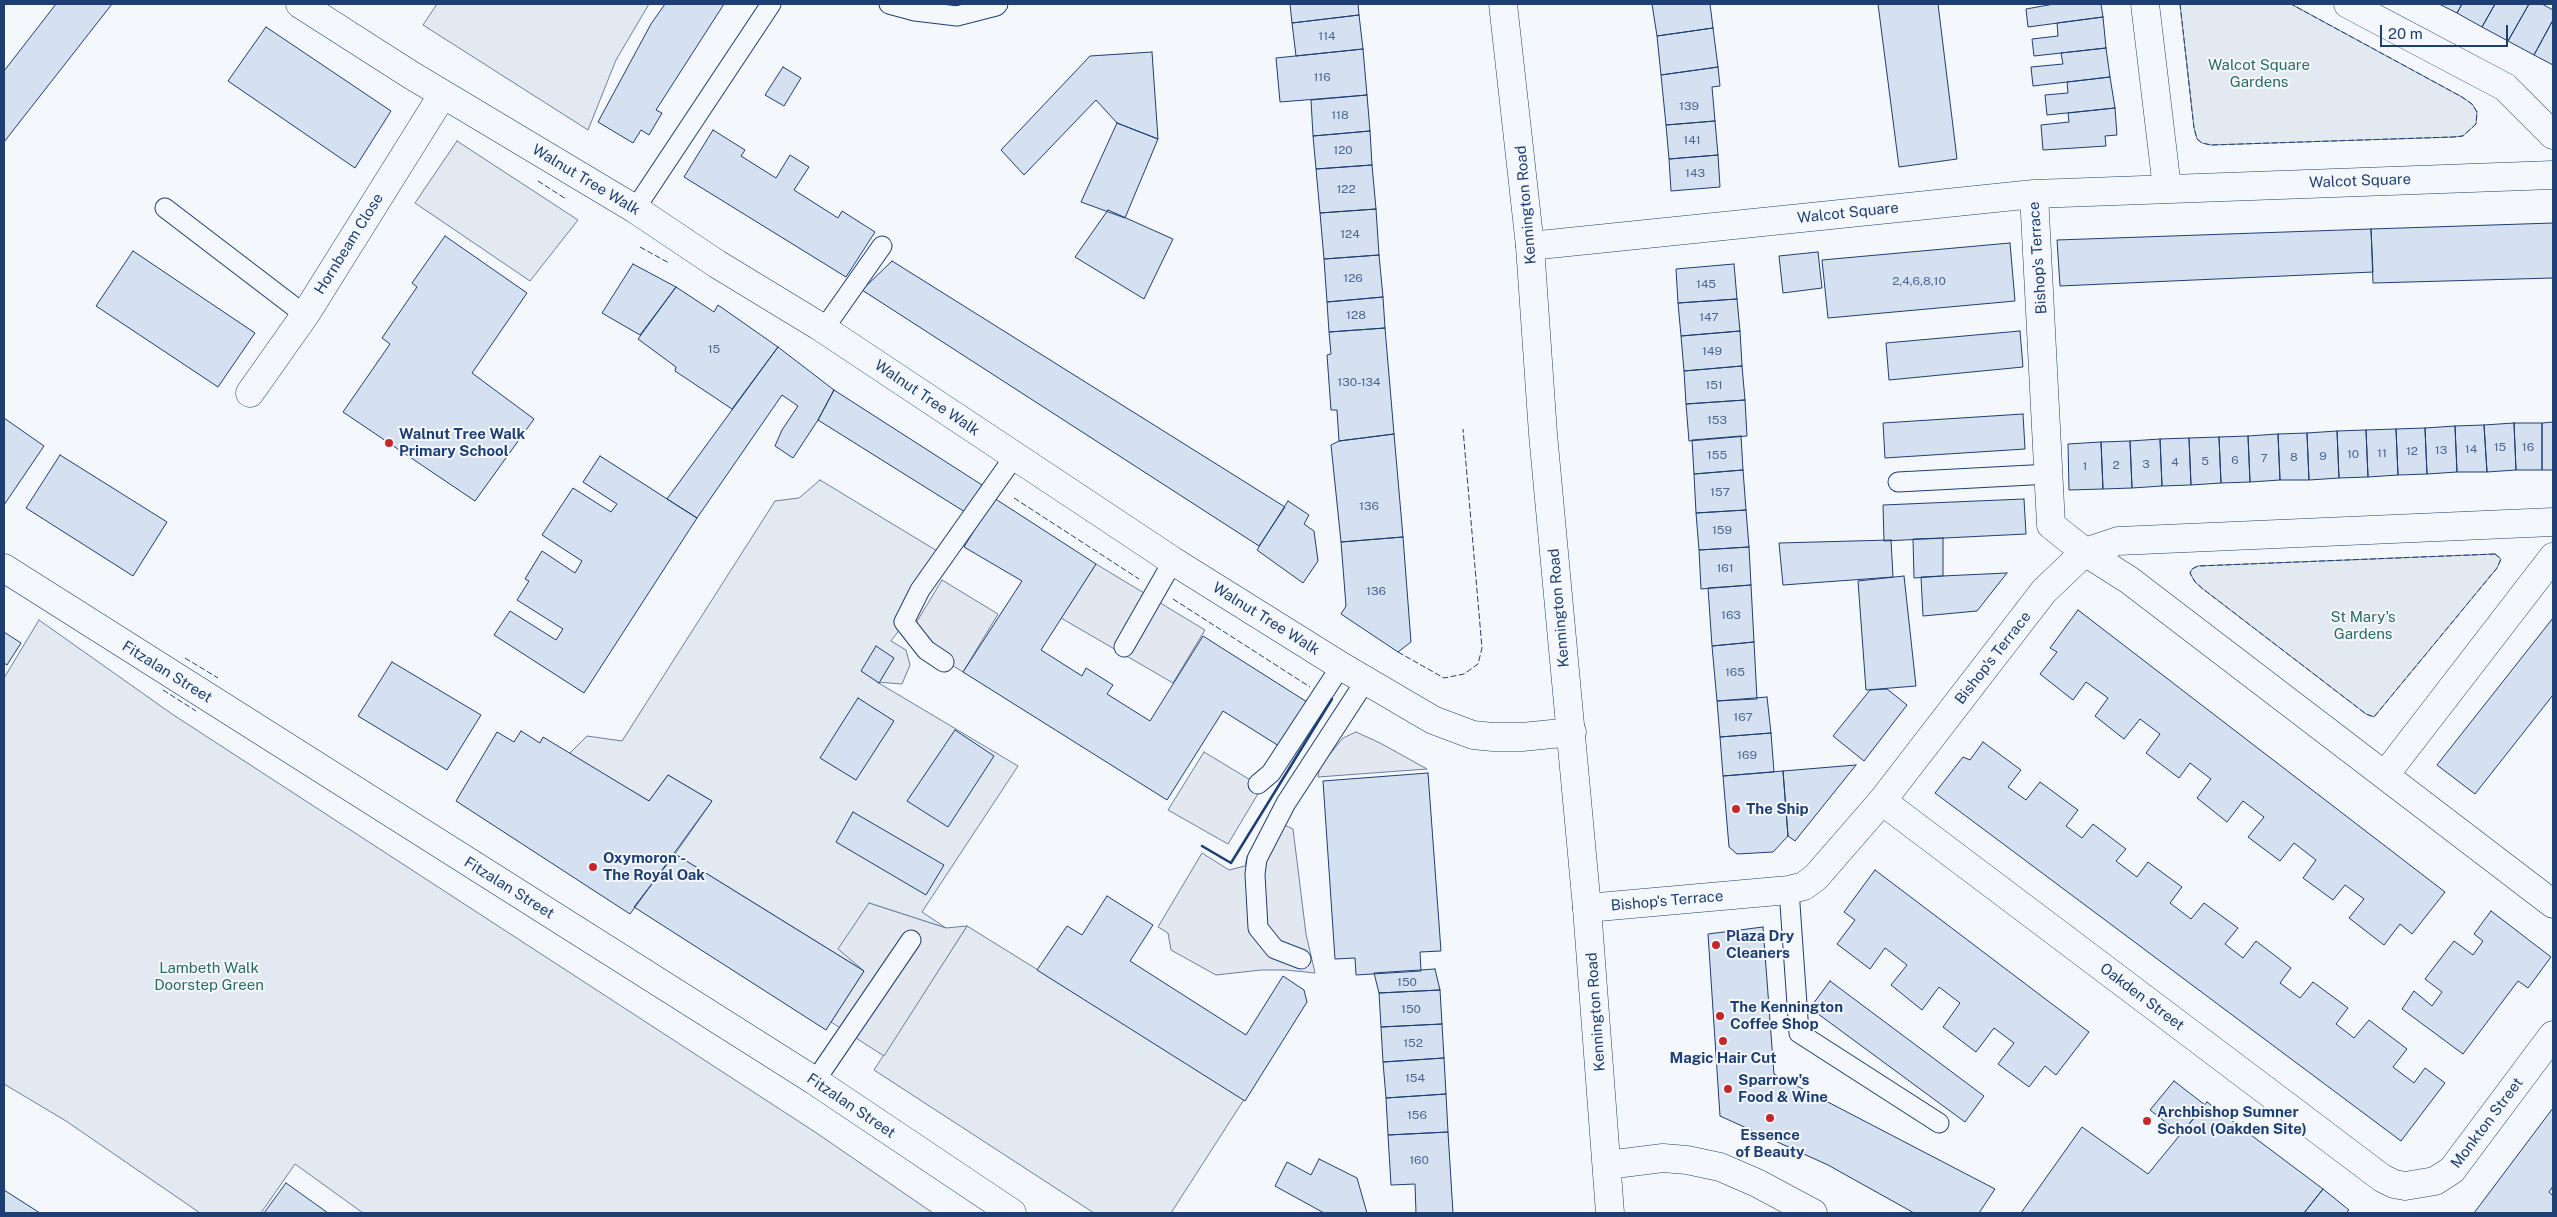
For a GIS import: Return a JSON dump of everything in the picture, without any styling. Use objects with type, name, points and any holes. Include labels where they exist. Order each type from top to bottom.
[{"type":"street","name":"Walnut Tree Walk","points":[[300,4],[443,94],[635,209],[717,264],[823,330],[1173,561],[1341,666],[1433,720],[1473,735],[1522,738],[1572,732]]},
{"type":"street","name":"Kennington Road","points":[[1504,4],[1530,246],[1544,434],[1588,908],[1610,1213]]},
{"type":"street","points":[[2145,4],[2167,188]]},
{"type":"street","points":[[2348,4],[2505,87],[2553,135]]},
{"type":"street","name":"Hornbeam Close","points":[[250,393],[305,315],[443,94]]},
{"type":"street","name":"Walcot Square","points":[[1530,246],[2034,194],[2553,175]]},
{"type":"street","name":"Bishop's Terrace","points":[[1588,908],[1789,890],[1804,886],[1816,877],[1882,801],[2044,591],[2085,552],[2051,525],[2050,474],[2034,194]]},
{"type":"street","points":[[2085,552],[2118,541],[2553,522]]},
{"type":"street","points":[[2085,552],[2129,580],[2553,904]]},
{"type":"street","points":[[2385,775],[2553,557]]},
{"type":"street","name":"Fitzalan Street","points":[[4,568],[815,1081],[1012,1213]]},
{"type":"street","name":"Oakden Street","points":[[1882,801],[2382,1178],[2405,1186]]},
{"type":"street","name":"Monkton Street","points":[[2405,1186],[2435,1181],[2452,1170],[2553,1035]]},
{"type":"street","points":[[1607,1165],[1663,1158],[1687,1160],[1720,1167],[1757,1183],[1813,1213]]},
{"type":"lane","points":[[635,209],[771,4]]},
{"type":"lane","points":[[889,4],[914,11],[957,16],[998,4]]},
{"type":"lane","points":[[165,208],[305,315]]},
{"type":"lane","points":[[823,330],[882,246]]},
{"type":"lane","points":[[944,662],[926,650],[904,622],[920,590],[1014,457]]},
{"type":"lane","points":[[1898,482],[2050,474]]},
{"type":"lane","points":[[1124,647],[1173,561]]},
{"type":"lane","points":[[1258,784],[1271,773],[1341,666]]},
{"type":"lane","points":[[1301,959],[1275,949],[1258,928],[1255,874],[1257,859],[1286,803],[1366,680]]},
{"type":"lane","points":[[1789,890],[1799,1033],[1938,1123]]},
{"type":"lane","points":[[815,1081],[911,940]]},
{"type":"green space","points":[[437,4],[649,4],[616,60],[588,130],[423,25]]},
{"type":"green space","name":"Walcot Square Gardens","points":[[2180,4],[2291,4],[2462,97],[2472,104],[2477,112],[2476,124],[2463,136],[2453,137],[2211,145],[2202,143],[2197,139],[2194,128]]},
{"type":"green space","points":[[457,141],[578,220],[530,281],[415,203]]},
{"type":"green space","points":[[820,480],[952,560],[891,641],[906,650],[910,665],[902,684],[877,682],[1018,766],[922,912],[946,928],[869,903],[864,971],[675,854],[712,801],[668,775],[649,801],[569,754],[587,736],[622,741],[775,501],[799,498]]},
{"type":"green space","name":"St Mary's Gardens","points":[[2495,554],[2501,559],[2497,568],[2374,717],[2366,714],[2203,589],[2195,582],[2190,573],[2192,569],[2198,566]]},
{"type":"green space","name":"Lambeth Walk Doorstep Green","points":[[39,620],[172,714],[815,1132],[933,1213],[363,1213],[295,1164],[261,1213],[200,1213],[66,1121],[4,1084],[4,678]]},
{"type":"green space","points":[[967,926],[1245,1098],[1171,1213],[1094,1213],[874,1070]]},
{"type":"shaded area","points":[[1096,564],[1205,630],[1173,683],[1061,618]]},
{"type":"shaded area","points":[[942,580],[998,614],[963,672],[907,638]]},
{"type":"shaded area","points":[[1356,732],[1427,769],[1318,777],[1320,766],[1343,738]]},
{"type":"shaded area","points":[[1204,752],[1262,787],[1228,844],[1168,810]]},
{"type":"shaded area","points":[[1272,819],[1293,829],[1306,934],[1315,973],[1261,970],[1216,975],[1171,950],[1168,933],[1158,927],[1202,853],[1229,870],[1245,866],[1247,857]]},
{"type":"shaded area","points":[[869,903],[946,928],[967,926],[884,1056],[831,1022],[864,971],[838,949]]},
{"type":"building","points":[[56,4],[112,4],[4,142],[4,71]]},
{"type":"building","points":[[665,4],[724,4],[656,110],[662,113],[649,135],[641,130],[633,143],[598,122],[651,24]]},
{"type":"building","points":[[1290,4],[1358,4],[1359,15],[1292,23]]},
{"type":"building","points":[[1652,4],[1710,4],[1713,28],[1657,36]]},
{"type":"building","points":[[1878,4],[1938,4],[1957,159],[1899,167]]},
{"type":"building","points":[[2054,4],[2101,4],[2103,17],[2028,27],[2026,9]]},
{"type":"building","points":[[2439,4],[2462,4],[2457,13]]},
{"type":"building","points":[[2462,4],[2495,4],[2482,27],[2457,13]]},
{"type":"building","points":[[2495,4],[2529,4],[2508,41],[2482,27]]},
{"type":"building","points":[[2529,4],[2542,4],[2553,10],[2553,20],[2534,55],[2508,41]]},
{"type":"building","points":[[1359,15],[1363,49],[1296,56],[1292,23]]},
{"type":"building","points":[[2103,17],[2106,48],[2034,56],[2032,39],[2058,36],[2057,23]]},
{"type":"building","points":[[2553,20],[2553,65],[2534,55]]},
{"type":"building","points":[[266,27],[391,111],[355,168],[228,81]]},
{"type":"building","points":[[1713,28],[1718,67],[1661,75],[1657,36]]},
{"type":"building","points":[[2106,48],[2110,77],[2033,86],[2031,67],[2063,64],[2061,53]]},
{"type":"building","points":[[1363,49],[1367,95],[1280,102],[1276,58]]},
{"type":"building","points":[[1152,52],[1158,139],[1117,123],[1096,100],[1024,175],[1001,150],[1090,56]]},
{"type":"building","points":[[783,67],[801,78],[784,106],[765,95]]},
{"type":"building","points":[[1718,67],[1720,86],[1712,87],[1715,121],[1666,125],[1661,75]]},
{"type":"building","points":[[2110,77],[2115,108],[2047,115],[2045,95],[2068,93],[2067,82]]},
{"type":"building","points":[[1367,95],[1370,131],[1313,136],[1311,100]]},
{"type":"building","points":[[2115,108],[2117,135],[2105,136],[2106,146],[2043,150],[2041,125],[2069,122],[2068,113]]},
{"type":"building","points":[[1715,121],[1718,155],[1669,159],[1666,125]]},
{"type":"building","points":[[1117,123],[1158,139],[1125,218],[1081,202]]},
{"type":"building","points":[[713,130],[745,150],[741,156],[776,178],[790,155],[809,167],[794,190],[838,218],[842,211],[875,232],[846,277],[684,177]]},
{"type":"building","points":[[1370,131],[1372,165],[1316,169],[1313,136]]},
{"type":"building","points":[[1718,155],[1720,187],[1671,191],[1669,159]]},
{"type":"building","points":[[1372,165],[1376,209],[1320,213],[1316,169]]},
{"type":"building","points":[[1376,209],[1379,255],[1324,259],[1320,213]]},
{"type":"building","points":[[1108,210],[1173,239],[1144,299],[1075,257]]},
{"type":"building","points":[[2553,223],[2553,278],[2373,283],[2371,229]]},
{"type":"building","points":[[2371,229],[2373,272],[2060,286],[2057,240]]},
{"type":"building","points":[[445,236],[527,293],[472,373],[534,419],[475,501],[343,412],[390,344],[382,338],[417,287],[412,283]]},
{"type":"building","points":[[2010,243],[2015,301],[1828,318],[1822,260]]},
{"type":"building","points":[[133,251],[255,333],[218,387],[96,306]]},
{"type":"building","points":[[1818,252],[1822,288],[1783,293],[1779,256]]},
{"type":"building","points":[[1379,255],[1383,297],[1327,302],[1324,259]]},
{"type":"building","points":[[892,261],[1285,507],[1259,546],[862,290]]},
{"type":"building","points":[[633,264],[676,287],[640,335],[602,313]]},
{"type":"building","points":[[1734,264],[1737,299],[1678,303],[1676,269]]},
{"type":"building","points":[[676,287],[714,312],[718,305],[778,347],[732,409],[675,371],[676,367],[638,339]]},
{"type":"building","points":[[1383,297],[1385,328],[1329,332],[1327,302]]},
{"type":"building","points":[[1737,299],[1740,331],[1681,336],[1678,303]]},
{"type":"building","points":[[1385,328],[1394,434],[1339,441],[1337,410],[1331,410],[1327,355],[1331,354],[1329,332]]},
{"type":"building","points":[[1740,331],[1742,366],[1684,371],[1681,336]]},
{"type":"building","points":[[2020,331],[2023,367],[1889,380],[1886,343]]},
{"type":"building","points":[[778,347],[834,390],[818,420],[793,458],[775,446],[782,430],[798,406],[782,395],[697,518],[667,499]]},
{"type":"building","points":[[1742,366],[1745,400],[1686,404],[1684,371]]},
{"type":"building","points":[[834,390],[982,485],[965,512],[818,420]]},
{"type":"building","points":[[1745,400],[1747,436],[1689,441],[1686,404]]},
{"type":"building","points":[[2023,414],[2025,449],[1885,458],[1883,423]]},
{"type":"building","points":[[4,418],[44,446],[4,505]]},
{"type":"building","points":[[2553,422],[2553,470],[2542,470],[2542,423]]},
{"type":"building","points":[[2514,423],[2516,470],[2487,472],[2484,425]]},
{"type":"building","points":[[2514,423],[2542,423],[2542,470],[2516,470]]},
{"type":"building","points":[[2484,425],[2487,472],[2457,472],[2455,426]]},
{"type":"building","points":[[2455,426],[2457,472],[2427,474],[2425,428]]},
{"type":"building","points":[[2425,428],[2427,474],[2398,475],[2396,429]]},
{"type":"building","points":[[2396,429],[2398,475],[2368,477],[2366,430]]},
{"type":"building","points":[[2366,430],[2368,477],[2339,478],[2337,431]]},
{"type":"building","points":[[2337,431],[2339,478],[2309,480],[2307,433]]},
{"type":"building","points":[[2307,433],[2309,480],[2280,480],[2278,434]]},
{"type":"building","points":[[1394,434],[1403,537],[1341,542],[1331,445],[1339,441]]},
{"type":"building","points":[[2278,434],[2280,480],[2250,482],[2248,436]]},
{"type":"building","points":[[1741,436],[1743,470],[1694,474],[1692,440]]},
{"type":"building","points":[[2248,436],[2250,482],[2221,483],[2219,437]]},
{"type":"building","points":[[2219,437],[2221,483],[2191,485],[2189,438]]},
{"type":"building","points":[[2189,438],[2191,485],[2162,486],[2160,439]]},
{"type":"building","points":[[2160,439],[2162,486],[2132,488],[2130,441]]},
{"type":"building","points":[[2130,441],[2132,488],[2103,489],[2101,442]]},
{"type":"building","points":[[2101,442],[2103,489],[2069,490],[2068,444]]},
{"type":"building","points":[[60,455],[167,522],[133,576],[26,508]]},
{"type":"building","points":[[600,456],[697,518],[584,693],[494,635],[510,611],[556,640],[563,629],[517,600],[529,581],[525,579],[542,551],[575,573],[582,561],[542,535],[573,488],[611,512],[617,504],[583,482]]},
{"type":"building","points":[[1743,470],[1746,510],[1696,513],[1694,474]]},
{"type":"building","points":[[994,498],[1096,564],[1041,650],[1082,676],[1086,668],[1113,685],[1107,694],[1150,721],[1203,636],[1307,702],[1279,746],[1223,711],[1167,800],[963,672],[1022,581],[964,547]]},
{"type":"building","points":[[2024,499],[2026,534],[1884,541],[1883,505]]},
{"type":"building","points":[[1288,501],[1309,515],[1304,524],[1314,531],[1318,561],[1303,583],[1257,550]]},
{"type":"building","points":[[1746,510],[1749,547],[1699,550],[1696,513]]},
{"type":"building","points":[[1403,537],[1411,642],[1398,652],[1341,614],[1346,606],[1341,542]]},
{"type":"building","points":[[1943,538],[1943,576],[1914,578],[1913,539]]},
{"type":"building","points":[[1891,540],[1893,577],[1783,585],[1779,543]]},
{"type":"building","points":[[1749,547],[1751,585],[1701,589],[1699,550]]},
{"type":"building","points":[[2007,573],[1977,611],[1923,616],[1921,577]]},
{"type":"building","points":[[1904,576],[1916,686],[1866,690],[1858,581]]},
{"type":"building","points":[[1751,585],[1754,642],[1712,646],[1708,588]]},
{"type":"building","points":[[2078,610],[2445,892],[2412,934],[2400,924],[2384,945],[2349,918],[2364,899],[2345,885],[2333,900],[2303,878],[2316,860],[2294,843],[2280,861],[2248,837],[2264,817],[2243,801],[2227,822],[2197,798],[2211,779],[2190,763],[2179,778],[2146,753],[2160,734],[2140,719],[2124,739],[2095,716],[2108,698],[2086,682],[2073,700],[2040,674],[2057,652],[2050,648]]},
{"type":"building","points":[[2553,618],[2553,695],[2475,794],[2437,765]]},
{"type":"building","points":[[4,632],[21,643],[7,665],[4,663]]},
{"type":"building","points":[[1754,642],[1757,699],[1717,701],[1712,646]]},
{"type":"building","points":[[876,646],[894,658],[879,683],[861,671]]},
{"type":"building","points":[[392,662],[481,715],[447,770],[358,716]]},
{"type":"building","points":[[1887,689],[1907,705],[1864,761],[1833,736],[1870,690]]},
{"type":"building","points":[[1767,697],[1771,733],[1720,737],[1717,701]]},
{"type":"building","points":[[858,698],[894,721],[856,780],[820,758]]},
{"type":"building","points":[[955,730],[994,756],[948,827],[907,801]]},
{"type":"building","points":[[521,731],[540,743],[543,737],[649,801],[668,775],[712,801],[630,914],[456,801],[497,732],[514,742]]},
{"type":"building","points":[[1771,733],[1774,772],[1723,776],[1720,737]]},
{"type":"building","points":[[1983,742],[2021,770],[2008,787],[2026,800],[2040,782],[2078,810],[2066,826],[2082,838],[2093,824],[2126,849],[2116,861],[2137,877],[2148,862],[2182,887],[2170,903],[2191,919],[2204,903],[2238,928],[2225,944],[2243,958],[2256,941],[2291,968],[2280,983],[2300,998],[2313,982],[2348,1008],[2336,1024],[2354,1038],[2369,1020],[2407,1049],[2393,1067],[2414,1083],[2425,1068],[2445,1083],[2401,1141],[1935,793],[1963,757],[1970,760]]},
{"type":"building","points":[[1856,765],[1795,841],[1788,836],[1783,771]]},
{"type":"building","points":[[1783,771],[1788,836],[1773,852],[1737,854],[1729,847],[1723,776]]},
{"type":"building","points":[[1428,773],[1441,951],[1420,952],[1421,971],[1356,975],[1355,958],[1335,959],[1323,781]]},
{"type":"building","points":[[853,812],[944,865],[926,895],[836,842]]},
{"type":"building","points":[[675,854],[864,971],[826,1030],[634,907]]},
{"type":"building","points":[[1875,870],[2089,1032],[2056,1075],[2045,1066],[2029,1087],[1998,1064],[2014,1043],[1994,1028],[1976,1052],[1943,1027],[1960,1003],[1939,987],[1922,1010],[1891,985],[1907,965],[1885,948],[1870,969],[1837,944],[1855,920],[1844,912]]},
{"type":"building","points":[[1107,896],[1153,925],[1130,961],[1246,1035],[1283,976],[1304,990],[1307,1002],[1245,1101],[1037,970],[1067,926],[1082,935]]},
{"type":"building","points":[[2491,911],[2551,957],[2528,988],[2518,981],[2463,1054],[2402,1009],[2414,991],[2432,1006],[2442,992],[2425,979],[2454,941],[2473,955],[2483,941],[2474,934]]},
{"type":"building","points":[[1763,927],[1774,1074],[1995,1189],[1979,1213],[1914,1213],[1828,1165],[1720,1116],[1708,934]]},
{"type":"building","points":[[1435,969],[1440,990],[1379,993],[1374,973]]},
{"type":"building","points":[[1830,981],[1984,1096],[1965,1122],[1810,1008]]},
{"type":"building","points":[[1440,990],[1442,1024],[1381,1027],[1379,993]]},
{"type":"building","points":[[1442,1024],[1444,1058],[1383,1062],[1381,1027]]},
{"type":"building","points":[[1444,1058],[1446,1094],[1386,1098],[1383,1062]]},
{"type":"building","points":[[2174,1081],[2205,1105],[2181,1134],[2150,1110]]},
{"type":"building","points":[[1446,1094],[1448,1132],[1388,1135],[1386,1098]]},
{"type":"building","points":[[2207,1102],[2323,1189],[2304,1213],[2021,1213],[2082,1127],[2148,1174]]},
{"type":"building","points":[[2553,1108],[2553,1186],[2549,1192],[2553,1196],[2553,1213],[2474,1213]]},
{"type":"building","points":[[1448,1132],[1453,1213],[1416,1213],[1415,1184],[1391,1185],[1388,1135]]},
{"type":"building","points":[[1319,1159],[1357,1178],[1367,1213],[1324,1213],[1275,1186],[1287,1162],[1311,1175]]},
{"type":"building","points":[[286,1183],[328,1213],[264,1213]]},
{"type":"building","points":[[2323,1189],[2349,1210],[2346,1213],[2304,1213]]},
{"type":"building","points":[[4,1190],[40,1213],[4,1213]]},
{"type":"fence","points":[[2180,4],[2194,128],[2197,139],[2202,143],[2211,145],[2453,137],[2463,136],[2476,124],[2477,112],[2472,104],[2462,97],[2291,4]]},
{"type":"fence","points":[[538,181],[566,199]]},
{"type":"fence","points":[[640,247],[669,263]]},
{"type":"fence","points":[[1398,652],[1444,678],[1464,674],[1478,664],[1482,648],[1463,429]]},
{"type":"fence","points":[[1014,498],[1139,579]]},
{"type":"fence","points":[[2495,554],[2501,559],[2497,568],[2374,717],[2366,714],[2203,589],[2195,582],[2190,573],[2192,569],[2198,566],[2495,554]]},
{"type":"fence","points":[[1173,599],[1310,687]]},
{"type":"fence","points":[[185,658],[218,678]]},
{"type":"fence","points":[[163,690],[196,711]]},
{"type":"wall","points":[[1202,846],[1231,863],[1332,699]]},
{"type":"place","name":"Walnut Tree Walk Primary School","points":[[389,443]]},
{"type":"place","name":"The Ship","points":[[1736,809]]},
{"type":"place","name":"Oxymoron - The Royal Oak","points":[[593,867]]},
{"type":"place","name":"Plaza Dry Cleaners","points":[[1716,945]]},
{"type":"place","name":"The Kennington Coffee Shop","points":[[1720,1016]]},
{"type":"place","name":"Magic Hair Cut","points":[[1723,1041]]},
{"type":"place","name":"Sparrow's Food & Wine","points":[[1728,1089]]},
{"type":"place","name":"Essence of Beauty","points":[[1770,1118]]},
{"type":"place","name":"Archbishop Sumner School (Oakden Site)","points":[[2147,1121]]}]
